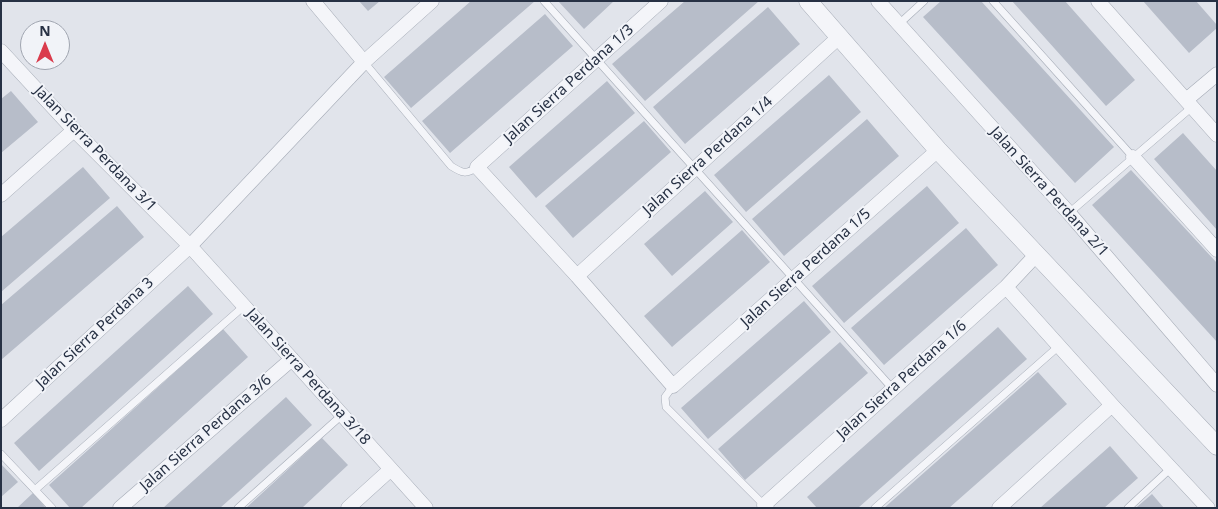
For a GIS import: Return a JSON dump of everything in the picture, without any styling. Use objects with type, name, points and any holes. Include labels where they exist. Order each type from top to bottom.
[{"type":"street","points":[[314,1],[364,62]]},
{"type":"street","name":"Jalan Sierra Perdana 3","points":[[1,420],[190,246],[364,62],[432,1]]},
{"type":"street","name":"Jalan Sierra Perdana 1/3","points":[[477,167],[661,1]]},
{"type":"street","points":[[808,1],[938,150],[1216,442]]},
{"type":"street","name":"Jalan Sierra Perdana 2/1","points":[[878,1],[1069,213],[1217,386]]},
{"type":"street","points":[[1098,1],[1217,135]]},
{"type":"street","name":"Jalan Sierra Perdana 1/4","points":[[577,276],[839,37]]},
{"type":"street","name":"Jalan Sierra Perdana 3/1","points":[[1,51],[74,130],[190,246]]},
{"type":"street","points":[[1189,104],[1217,74]]},
{"type":"street","points":[[1,195],[74,130]]},
{"type":"street","name":"Jalan Sierra Perdana 1/5","points":[[674,386],[938,150]]},
{"type":"street","points":[[1133,157],[1217,250]]},
{"type":"street","points":[[477,167],[674,386]]},
{"type":"street","name":"Jalan Sierra Perdana 3/18","points":[[190,246],[426,508]]},
{"type":"street","name":"Jalan Sierra Perdana 1/6","points":[[766,506],[892,388],[1006,287],[1038,254]]},
{"type":"street","points":[[1006,287],[1208,508]]},
{"type":"street","name":"Jalan Sierra Perdana 3/6","points":[[120,508],[292,359]]},
{"type":"street","points":[[999,508],[1112,405]]},
{"type":"street","points":[[348,508],[391,469]]},
{"type":"lane","points":[[544,1],[892,388]]},
{"type":"lane","points":[[899,24],[924,1]]},
{"type":"lane","points":[[993,1],[1133,157]]},
{"type":"lane","points":[[364,62],[451,166],[461,172],[469,173],[477,167]]},
{"type":"lane","points":[[1069,213],[1133,157],[1189,104]]},
{"type":"lane","points":[[36,489],[244,306]]},
{"type":"lane","points":[[875,508],[1059,346]]},
{"type":"lane","points":[[674,386],[665,397],[666,407],[766,506]]},
{"type":"lane","points":[[238,508],[342,415]]},
{"type":"lane","points":[[1,454],[52,508]]},
{"type":"lane","points":[[1128,508],[1172,468]]},
{"type":"building","points":[[359,1],[380,1],[368,11]]},
{"type":"building","points":[[471,1],[535,1],[411,108],[384,77]]},
{"type":"building","points":[[558,1],[614,1],[584,29]]},
{"type":"building","points":[[685,1],[759,1],[645,101],[612,64]]},
{"type":"building","points":[[941,1],[981,1],[1114,147],[1075,183],[923,17]]},
{"type":"building","points":[[1012,1],[1065,1],[1135,80],[1106,106]]},
{"type":"building","points":[[1143,1],[1196,1],[1217,25],[1217,28],[1189,53]]},
{"type":"building","points":[[768,7],[800,44],[685,144],[653,107]]},
{"type":"building","points":[[545,14],[573,46],[450,153],[422,121]]},
{"type":"building","points":[[829,75],[861,112],[746,212],[714,175]]},
{"type":"building","points":[[607,81],[635,113],[536,198],[509,167]]},
{"type":"building","points":[[11,91],[38,122],[1,153],[1,99]]},
{"type":"building","points":[[867,119],[899,156],[784,256],[752,219]]},
{"type":"building","points":[[644,121],[671,152],[573,238],[545,206]]},
{"type":"building","points":[[1183,133],[1217,171],[1217,230],[1154,159]]},
{"type":"building","points":[[83,167],[110,198],[1,292],[1,237]]},
{"type":"building","points":[[1131,170],[1217,263],[1217,342],[1092,205]]},
{"type":"building","points":[[927,186],[959,223],[844,323],[812,286]]},
{"type":"building","points":[[705,191],[733,222],[672,276],[644,244]]},
{"type":"building","points":[[117,206],[144,237],[1,360],[1,305]]},
{"type":"building","points":[[966,228],[998,265],[884,365],[851,328]]},
{"type":"building","points":[[742,230],[770,262],[672,347],[644,316]]},
{"type":"building","points":[[188,286],[213,314],[39,471],[14,443]]},
{"type":"building","points":[[804,301],[831,332],[708,439],[681,408]]},
{"type":"building","points":[[998,327],[1027,359],[858,508],[817,508],[807,497]]},
{"type":"building","points":[[223,329],[248,357],[81,508],[70,508],[49,485]]},
{"type":"building","points":[[840,342],[868,373],[745,480],[718,449]]},
{"type":"building","points":[[1038,372],[1067,404],[949,508],[884,508]]},
{"type":"building","points":[[286,397],[312,425],[238,492],[220,508],[163,508]]},
{"type":"building","points":[[322,438],[348,465],[302,508],[246,508]]},
{"type":"building","points":[[1110,446],[1138,478],[1104,508],[1040,508]]},
{"type":"building","points":[[1,464],[18,482],[1,497]]},
{"type":"building","points":[[33,493],[46,508],[17,508]]},
{"type":"building","points":[[1152,494],[1164,508],[1136,508],[1138,506]]}]
